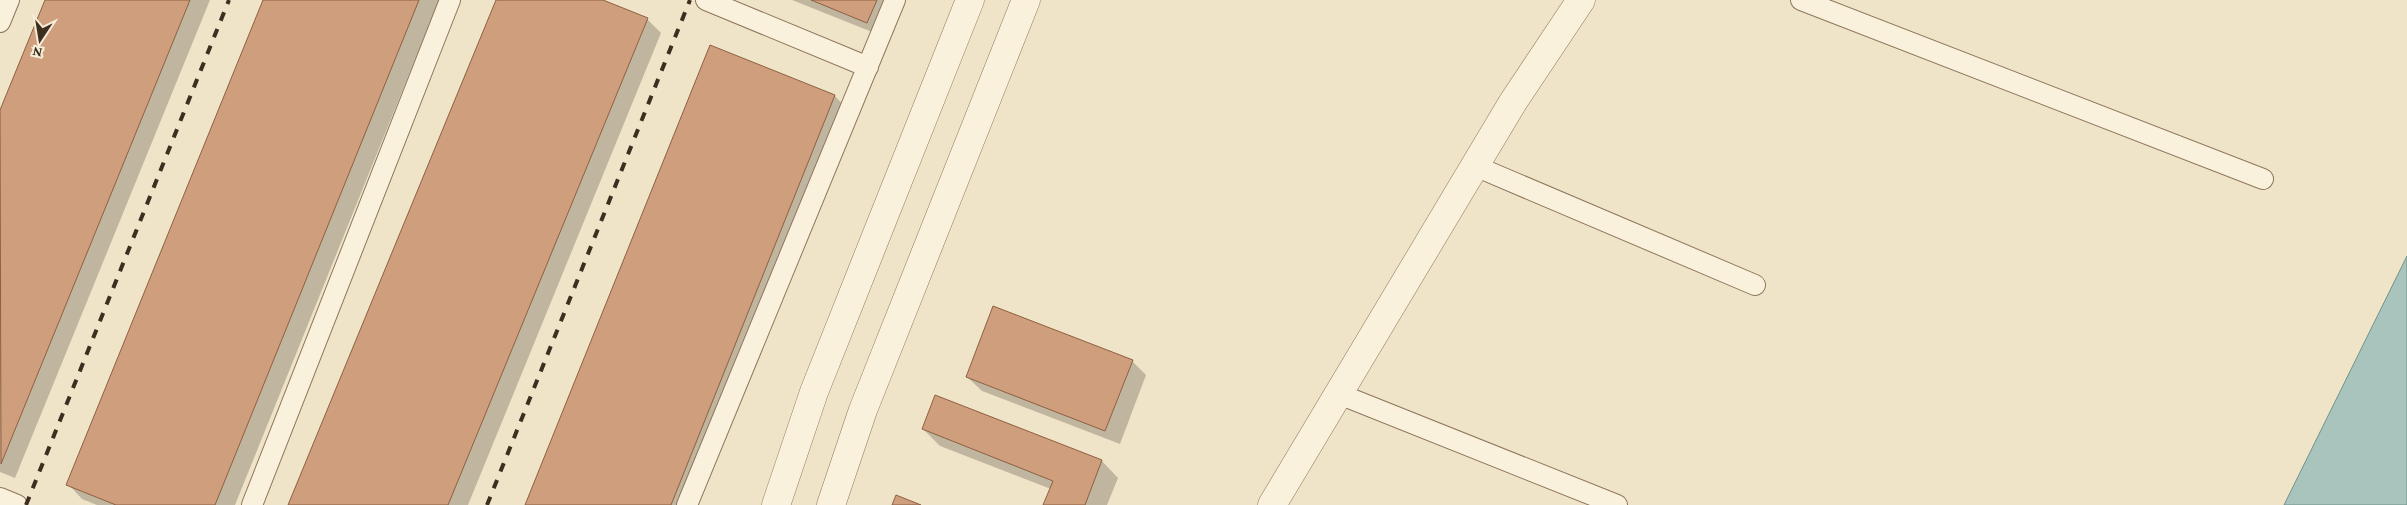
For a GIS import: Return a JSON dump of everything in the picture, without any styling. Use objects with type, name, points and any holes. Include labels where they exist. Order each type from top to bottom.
[{"type":"street","points":[[776,505],[814,392],[970,0]]},
{"type":"street","points":[[831,505],[863,410],[1026,0]]},
{"type":"street","points":[[1272,505],[1513,102],[1581,0]]},
{"type":"lane","points":[[0,22],[9,0]]},
{"type":"lane","points":[[252,505],[450,0]]},
{"type":"lane","points":[[706,0],[868,66]]},
{"type":"lane","points":[[687,505],[895,0]]},
{"type":"lane","points":[[1801,0],[2263,179]]},
{"type":"lane","points":[[1475,166],[1755,284]]},
{"type":"lane","points":[[1339,394],[1617,505]]},
{"type":"lane","points":[[0,498],[17,505]]},
{"type":"water","points":[[2407,256],[2407,505],[2284,505]]},
{"type":"building","points":[[45,0],[190,0],[1,464],[0,110]]},
{"type":"building","points":[[263,0],[419,0],[215,505],[116,505],[66,485]]},
{"type":"building","points":[[496,0],[603,0],[648,18],[448,505],[288,505]]},
{"type":"building","points":[[811,0],[877,0],[867,23]]},
{"type":"building","points":[[710,45],[835,95],[671,505],[525,505]]},
{"type":"building","points":[[993,306],[1133,360],[1105,431],[966,377]]},
{"type":"building","points":[[935,395],[1102,460],[1085,505],[1043,505],[1053,481],[922,429]]},
{"type":"building","points":[[896,495],[921,505],[892,505]]},
{"type":"railway","points":[[26,505],[229,0]]},
{"type":"railway","points":[[487,505],[690,0]]}]
